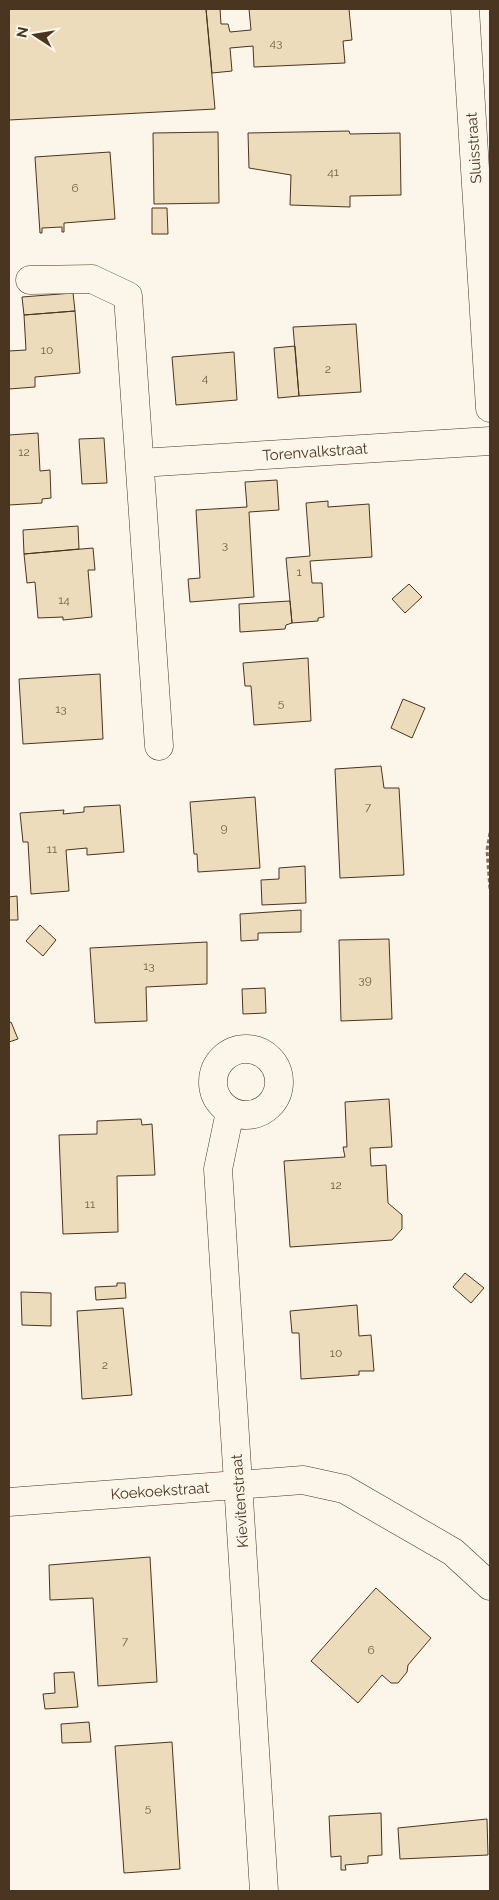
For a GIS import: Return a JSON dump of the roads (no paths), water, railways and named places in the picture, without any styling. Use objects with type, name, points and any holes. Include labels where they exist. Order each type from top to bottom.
[{"type":"street","name":"Sluisstraat","points":[[465,9],[490,408]]},
{"type":"street","points":[[30,280],[92,278],[128,296],[159,746]]},
{"type":"street","name":"Torenvalkstraat","points":[[140,463],[490,441]]},
{"type":"street","name":"Kievitenstraat","points":[[230,1112],[218,1169],[264,1891]]},
{"type":"street","name":"Koekoekstraat","points":[[9,1502],[303,1480],[344,1489],[452,1552],[490,1586]]}]
